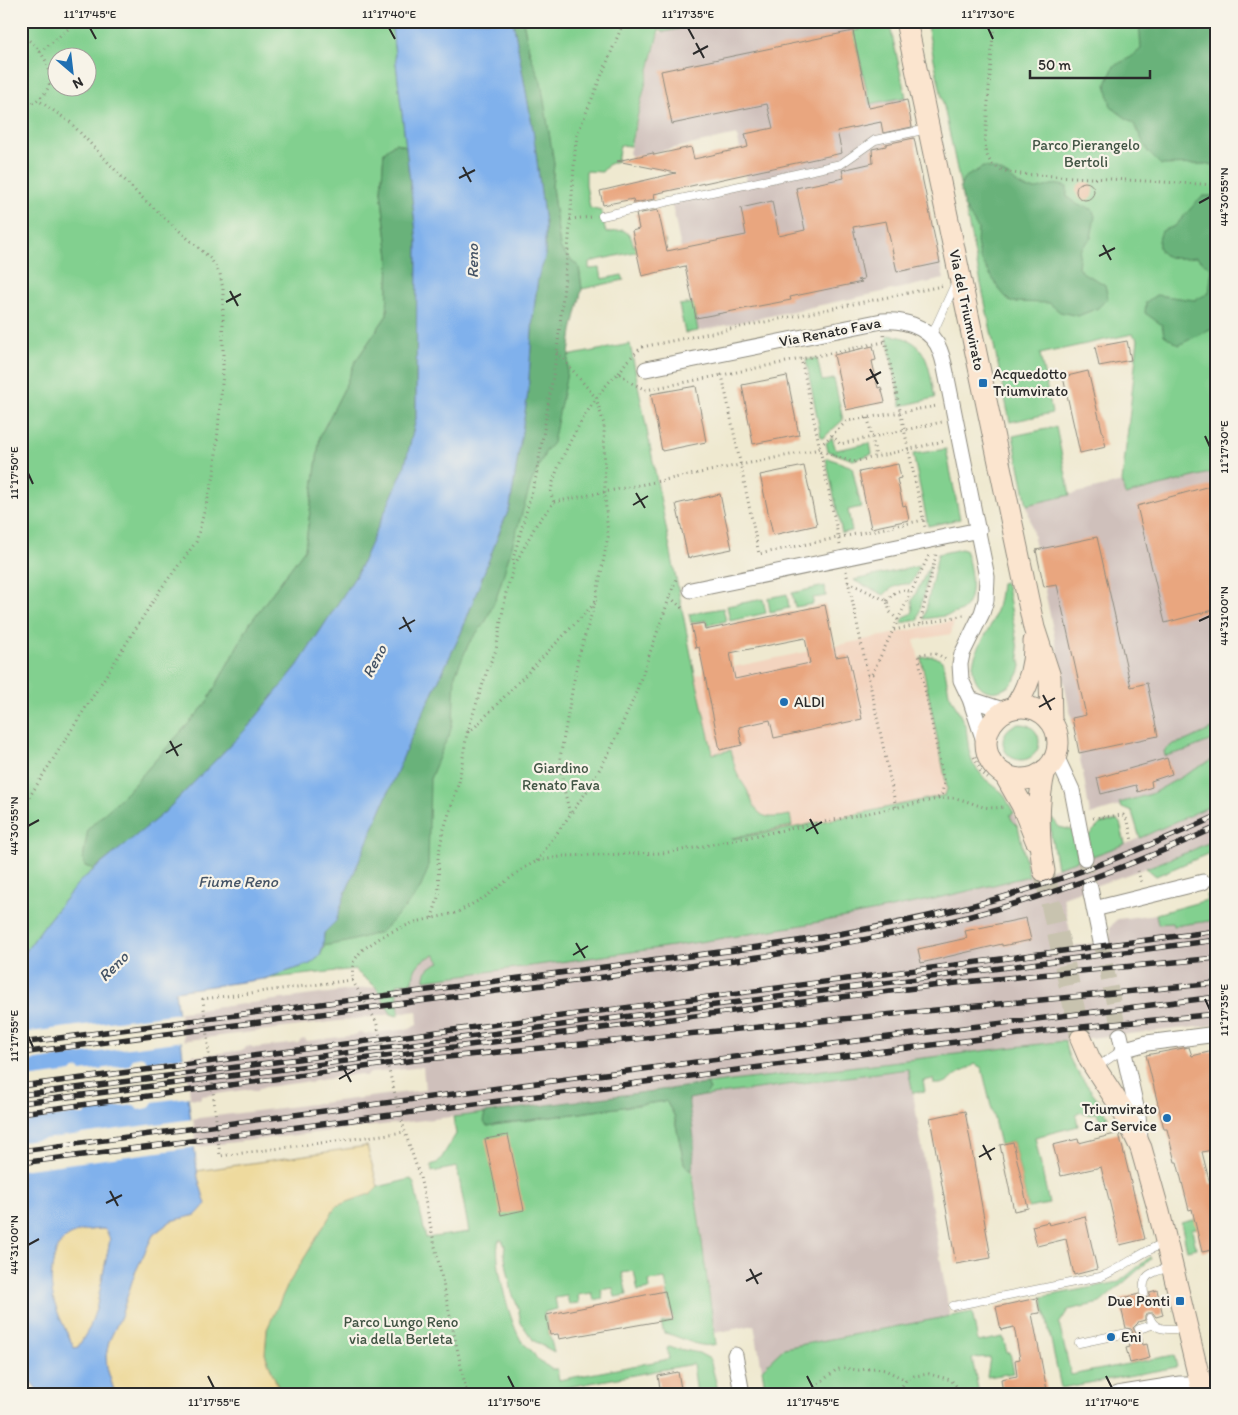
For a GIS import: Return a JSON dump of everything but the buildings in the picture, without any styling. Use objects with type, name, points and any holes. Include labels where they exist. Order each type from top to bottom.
[{"type":"main road","name":"Via del Triumvirato","points":[[906,21],[929,129],[952,280],[1034,628],[1050,677],[1051,721]]},
{"type":"main road","name":"Via del Triumvirato","points":[[1010,709],[1025,691],[1031,677],[1034,656],[1034,628]]},
{"type":"main road","points":[[1006,775],[1022,805],[1042,862],[1041,792],[1058,740],[1054,727],[1051,721],[1041,712],[1021,707],[1010,709],[992,723],[988,731],[986,747],[994,766],[1006,775],[1014,778],[1030,778],[1050,763]]},
{"type":"main road","points":[[1080,1039],[1095,1068],[1122,1109],[1141,1148],[1187,1329],[1207,1387]]},
{"type":"street","name":"Via Renato Fava","points":[[646,369],[882,321],[898,321],[910,324],[931,337]]},
{"type":"street","points":[[931,337],[937,344],[944,363],[987,577],[986,600],[982,613],[962,654],[960,664],[961,680],[970,699],[986,747]]},
{"type":"street","points":[[691,590],[978,530]]},
{"type":"street","points":[[970,699],[1010,709]]},
{"type":"street","points":[[1050,763],[1072,790],[1085,858]]},
{"type":"street","points":[[1094,909],[1210,880]]},
{"type":"street","points":[[1090,888],[1101,942]]},
{"type":"street","points":[[1122,1050],[1147,1043],[1217,1034]]},
{"type":"street","points":[[1120,1035],[1138,1116],[1141,1148]]},
{"type":"street","points":[[735,1356],[742,1394]]},
{"type":"street","points":[[1117,1394],[1180,1384],[1207,1387]]},
{"type":"lane","points":[[602,216],[841,164],[875,140],[929,129]]},
{"type":"lane","points":[[931,337],[952,280]]},
{"type":"lane","points":[[1095,1068],[1122,1050]]},
{"type":"lane","points":[[953,1306],[1100,1277],[1110,1273],[1145,1251],[1166,1243]]},
{"type":"lane","points":[[1144,1293],[1142,1284],[1144,1279],[1172,1267]]},
{"type":"lane","points":[[1139,1329],[1151,1322],[1156,1328],[1187,1329]]},
{"type":"lane","points":[[1079,1343],[1127,1333]]},
{"type":"path","points":[[40,52],[78,21]]},
{"type":"path","points":[[514,566],[513,559],[536,477],[557,352],[578,135],[624,21]]},
{"type":"path","points":[[994,21],[985,142],[986,153],[990,162],[996,168],[1005,172],[1020,174],[1217,185]]},
{"type":"path","points":[[21,36],[27,39],[40,52],[49,66],[51,79],[48,91],[38,100],[28,105],[21,105]]},
{"type":"path","points":[[21,810],[160,590],[196,542],[214,476],[223,372],[223,290],[220,274],[211,258],[138,194],[70,122],[38,100]]},
{"type":"path","points":[[570,219],[602,216]]},
{"type":"path","points":[[554,502],[551,491],[562,461],[577,430],[596,398],[611,379],[619,373],[632,355],[642,347],[952,280]]},
{"type":"path","points":[[882,321],[884,342],[928,541]]},
{"type":"path","points":[[798,337],[896,807]]},
{"type":"path","points":[[619,373],[632,383],[646,390],[884,342]]},
{"type":"path","points":[[557,352],[596,398],[604,424],[608,537],[595,603],[578,658],[560,758],[563,785],[570,814]]},
{"type":"path","points":[[722,375],[759,554],[924,520]]},
{"type":"path","points":[[820,449],[832,434],[847,422],[941,405]]},
{"type":"path","points":[[868,418],[876,457]]},
{"type":"path","points":[[832,434],[840,444],[904,431]]},
{"type":"path","points":[[432,918],[439,894],[438,857],[443,832],[459,782],[467,733],[488,668],[496,650],[501,615],[514,566],[536,525],[554,502],[820,449],[853,462],[948,440]]},
{"type":"path","points":[[867,675],[872,674],[930,551],[937,550],[920,624]]},
{"type":"path","points":[[537,861],[587,791],[611,749],[634,698],[676,579]]},
{"type":"path","points":[[848,582],[887,601],[890,612],[898,620]]},
{"type":"path","points":[[887,601],[894,593],[900,590],[912,592]]},
{"type":"path","points":[[670,597],[682,608]]},
{"type":"path","points":[[467,733],[595,603]]},
{"type":"path","points":[[894,630],[961,616],[969,610]]},
{"type":"path","points":[[918,655],[944,783],[942,794],[938,799]]},
{"type":"path","points":[[467,1394],[430,1215],[420,1177],[405,1132],[376,1021],[352,980],[353,962],[362,950],[386,934],[415,922],[456,913],[485,897],[524,868],[537,861],[565,856],[663,853],[938,799],[958,799],[988,808],[1007,806]]},
{"type":"path","points":[[1089,819],[1123,814],[1128,821],[1132,841]]},
{"type":"path","points":[[1138,870],[1141,884]]},
{"type":"path","points":[[352,980],[202,999],[220,1156],[405,1132]]},
{"type":"path","points":[[810,1394],[809,1391],[836,1370],[843,1368],[858,1370],[876,1368],[906,1380]]},
{"type":"path","points":[[897,1394],[906,1380],[914,1376],[934,1374],[950,1380],[963,1394]]},
{"type":"shaded area","points":[[716,21],[877,21],[890,26],[944,279],[698,331],[671,200],[747,184],[737,135],[632,157],[629,153],[659,33]]},
{"type":"shaded area","points":[[1217,469],[1217,850],[1156,876],[1146,868],[1063,897],[1073,946],[1110,941],[1110,928],[1118,919],[1156,914],[1207,900],[1206,895],[1217,892],[1217,1025],[1050,1042],[909,1069],[950,1317],[784,1348],[762,1369],[754,1325],[715,1333],[683,1099],[485,1113],[219,1144],[21,1170],[21,1033],[413,982],[415,968],[419,962],[427,957],[1014,813],[1029,876],[1090,857],[1094,830],[1100,824],[1119,821],[1126,844],[1139,838],[1132,812],[1119,806],[1090,815],[1027,505],[1122,482],[1125,493]],"holes":[[[417,1011],[418,1024],[410,1029],[365,1034],[362,1032],[356,1035],[307,1041],[305,1039],[298,1043],[254,1048],[251,1046],[246,1047],[244,1050],[197,1056],[195,1054],[183,1058],[181,1041]],[[423,1067],[425,1090],[191,1119],[188,1098],[200,1099],[202,1096],[251,1089],[252,1091],[258,1091],[259,1088],[304,1082],[311,1083],[360,1074],[367,1076],[370,1073]]]},
{"type":"shaded area","points":[[954,621],[951,634],[914,640],[919,659],[926,657],[959,794],[943,795],[732,839],[695,675]]},
{"type":"green space","points":[[21,21],[391,21],[406,146],[395,143],[384,152],[381,191],[389,257],[387,315],[355,362],[344,389],[320,436],[305,549],[250,623],[206,704],[127,792],[88,829],[85,866],[94,869],[64,900],[21,958]]},
{"type":"green space","points":[[513,21],[523,21],[529,51],[541,82],[554,163],[552,187],[560,247],[579,267],[582,289],[572,331],[566,378],[553,443],[546,451],[531,483],[497,596],[486,621],[469,643],[455,675],[453,720],[449,736],[430,779],[428,869],[420,889],[381,932],[347,942],[323,946],[324,933],[336,921],[345,894],[412,736],[461,633],[510,507],[528,393],[533,316],[538,278],[545,258],[545,224],[533,130]]},
{"type":"green space","points":[[523,21],[716,21],[664,32],[659,30],[630,146],[620,145],[617,161],[609,164],[602,172],[586,171],[586,185],[590,208],[601,211],[606,233],[623,230],[630,235],[634,246],[665,240],[666,245],[589,262],[589,269],[600,268],[602,279],[622,275],[624,280],[582,289],[579,267],[560,247],[552,187],[554,163]]},
{"type":"green space","points":[[857,21],[877,21],[890,26],[906,97],[870,104],[853,31],[859,30]]},
{"type":"green space","name":"Parco Pierangelo Bertoli","points":[[926,21],[1217,21],[1217,471],[1125,495],[1122,482],[1138,339],[1132,334],[1040,354],[1052,413],[1010,422]]},
{"type":"green space","points":[[1139,21],[1210,21],[1217,27],[1217,166],[1209,164],[1161,165],[1148,152],[1134,124],[1111,107],[1106,84],[1114,66],[1141,49]]},
{"type":"green space","points":[[395,143],[406,146],[417,241],[416,419],[404,469],[357,574],[298,665],[248,727],[165,812],[94,869],[85,866],[83,858],[88,829],[127,792],[206,704],[250,623],[305,549],[320,436],[344,389],[355,362],[387,315],[389,257],[381,191],[384,152]]},
{"type":"green space","points":[[983,167],[1003,173],[1027,189],[1037,189],[1056,184],[1067,187],[1067,197],[1078,205],[1092,209],[1095,216],[1091,238],[1080,250],[1078,267],[1084,273],[1105,285],[1108,298],[1098,308],[1078,316],[1060,312],[1049,303],[1010,302],[999,289],[980,258],[977,242],[978,229],[964,206],[960,187],[964,178]]},
{"type":"green space","points":[[1202,196],[1217,196],[1217,330],[1210,329],[1179,345],[1164,335],[1162,325],[1145,313],[1146,302],[1156,295],[1195,300],[1209,293],[1212,269],[1196,257],[1174,258],[1164,255],[1159,247],[1162,231],[1175,226]]},
{"type":"green space","points":[[693,303],[698,331],[685,333],[679,305]]},
{"type":"green space","points":[[888,335],[902,337],[919,348],[928,365],[935,398],[901,406]]},
{"type":"green space","name":"Giardino Renato Fava","points":[[630,344],[695,675],[713,754],[731,750],[738,775],[761,814],[772,817],[790,815],[792,826],[732,839],[945,795],[947,789],[946,782],[921,658],[932,656],[942,661],[944,665],[949,693],[966,727],[969,751],[973,764],[985,779],[1003,793],[1014,813],[1010,815],[1018,826],[1029,876],[954,894],[804,925],[653,949],[425,980],[429,969],[440,962],[435,955],[422,961],[416,967],[413,982],[397,984],[399,1013],[397,1016],[391,1014],[376,987],[357,972],[356,969],[264,979],[310,964],[320,956],[336,921],[412,736],[528,393],[530,363]]},
{"type":"green space","points":[[817,358],[822,381],[834,379],[843,420],[823,438],[821,437],[806,360]]},
{"type":"green space","points":[[1056,427],[1070,495],[1027,505],[1013,436]]},
{"type":"green space","points":[[832,438],[836,450],[870,443],[872,454],[853,460],[828,451],[826,443]]},
{"type":"green space","points":[[946,449],[960,519],[928,526],[913,454]]},
{"type":"green space","points":[[828,458],[852,467],[861,507],[848,510],[852,531],[842,533],[826,459]]},
{"type":"green space","points":[[961,549],[965,550],[971,574],[969,601],[965,608],[959,612],[924,619],[938,554]]},
{"type":"green space","points":[[930,565],[918,620],[901,623],[904,617],[913,611],[912,601]]},
{"type":"green space","points":[[919,566],[911,584],[896,586],[884,595],[854,580]]},
{"type":"green space","points":[[1004,582],[1007,586],[1021,666],[1014,682],[1007,687],[993,692],[980,686],[975,678],[973,663],[975,655],[994,617],[1001,583]]},
{"type":"green space","points":[[825,586],[826,596],[813,598],[813,604],[795,607],[792,593]]},
{"type":"green space","points":[[787,594],[789,608],[770,612],[768,598]]},
{"type":"green space","points":[[763,599],[766,613],[730,621],[727,606]]},
{"type":"green space","points":[[723,608],[726,621],[708,625],[707,620],[691,623],[689,614]]},
{"type":"green space","points":[[1021,724],[1028,725],[1034,729],[1038,735],[1038,749],[1034,755],[1028,759],[1021,760],[1014,759],[1008,755],[1004,749],[1003,742],[1004,735],[1008,729],[1014,725]]},
{"type":"green space","points":[[1217,727],[1217,738],[1187,750],[1165,756],[1164,751],[1173,744],[1185,741]]},
{"type":"green space","points":[[1217,757],[1217,803],[1140,838],[1132,812],[1122,808],[1119,803],[1151,794]]},
{"type":"green space","points":[[1053,819],[1059,827],[1072,830],[1079,860],[1057,867],[1051,835],[1050,820]]},
{"type":"green space","points":[[1117,820],[1120,823],[1125,844],[1090,857],[1088,836],[1100,824]]},
{"type":"green space","points":[[1217,839],[1217,850],[1156,876],[1146,868],[1188,852]]},
{"type":"green space","points":[[1217,892],[1217,920],[1173,926],[1172,923],[1158,924],[1156,914],[1207,900],[1206,895]]},
{"type":"green space","points":[[1065,1041],[1074,1066],[1108,1117],[1103,1120],[1100,1119],[1096,1112],[1091,1115],[1080,1112],[1076,1115],[1078,1126],[1035,1137],[1049,1204],[1028,1208],[1013,1142],[1000,1145],[982,1068],[975,1064],[944,1083],[934,1084],[933,1079],[923,1081],[925,1091],[913,1093],[908,1069],[704,1096],[710,1090],[707,1084]]},
{"type":"green space","points":[[707,1084],[710,1090],[704,1096],[689,1099],[694,1140],[692,1170],[689,1170],[684,1163],[674,1115],[666,1101],[487,1126],[483,1121],[485,1113]]},
{"type":"green space","name":"Parco Lungo Reno via della Berleta","points":[[666,1101],[674,1115],[684,1163],[689,1170],[692,1170],[716,1344],[697,1344],[664,1333],[661,1323],[672,1321],[673,1319],[665,1279],[649,1281],[650,1289],[638,1291],[634,1271],[622,1273],[627,1295],[615,1297],[613,1288],[601,1290],[603,1298],[594,1300],[592,1293],[578,1295],[579,1303],[569,1304],[567,1296],[555,1298],[557,1309],[545,1312],[544,1314],[554,1352],[534,1341],[521,1323],[518,1307],[512,1293],[504,1253],[505,1246],[502,1240],[499,1240],[498,1248],[500,1276],[508,1308],[518,1335],[536,1358],[551,1369],[557,1369],[559,1380],[669,1359],[667,1348],[669,1347],[699,1353],[710,1359],[719,1394],[697,1394],[693,1364],[531,1394],[278,1394],[278,1387],[265,1354],[267,1329],[287,1286],[336,1206],[372,1193],[378,1187],[411,1179],[414,1184],[426,1238],[469,1232],[457,1167],[432,1172],[431,1165],[439,1162],[456,1134],[453,1117],[485,1113],[487,1126]]},
{"type":"green space","points":[[1217,1214],[1217,1223],[1192,1229],[1196,1248],[1187,1250],[1181,1223]]},
{"type":"green space","points":[[1150,1257],[1151,1259],[1100,1303],[1068,1310],[1059,1324],[1071,1375],[1174,1355],[1177,1367],[1061,1388],[1042,1297],[1119,1282]]},
{"type":"green space","points":[[972,1312],[978,1342],[1003,1337],[1007,1353],[1010,1353],[1014,1373],[987,1377],[990,1357],[972,1358],[979,1394],[766,1394],[762,1369],[784,1348]]},
{"type":"sand","points":[[367,1146],[378,1187],[372,1193],[336,1206],[287,1286],[267,1329],[265,1354],[278,1387],[278,1394],[115,1394],[107,1368],[106,1356],[109,1341],[121,1316],[134,1275],[153,1235],[171,1221],[196,1215],[200,1183],[197,1171]]},
{"type":"sand","points":[[104,1229],[110,1240],[97,1305],[90,1327],[78,1347],[74,1348],[55,1305],[51,1284],[53,1263],[59,1245],[70,1235],[77,1232]]},
{"type":"water","name":"Fiume Reno","points":[[391,21],[513,21],[533,130],[545,224],[545,258],[538,278],[533,316],[528,393],[510,507],[461,633],[412,736],[345,894],[336,921],[324,933],[320,956],[310,964],[264,979],[175,991],[198,1178],[206,1204],[196,1215],[171,1221],[153,1235],[134,1275],[121,1316],[109,1341],[106,1356],[107,1368],[115,1394],[41,1394],[21,1370],[21,958],[79,882],[165,812],[248,727],[298,665],[357,574],[404,469],[416,419],[417,241]],"holes":[[[104,1229],[110,1240],[97,1305],[90,1327],[78,1347],[74,1348],[55,1305],[51,1284],[53,1263],[59,1245],[70,1235],[77,1232]]]},
{"type":"pier","points":[[180,1013],[184,1041],[21,1062],[21,1033]]},
{"type":"pier","points":[[144,1057],[147,1062],[186,1057],[190,1097],[153,1102],[149,1108],[138,1110],[134,1105],[87,1111],[85,1115],[75,1114],[34,1119],[27,1122],[21,1121],[21,1076],[25,1075],[27,1078],[71,1072],[79,1068],[81,1071],[129,1065],[133,1059]]},
{"type":"pier","points":[[193,1119],[197,1147],[21,1170],[21,1142]]},
{"type":"tunnel","points":[[1085,858],[1090,888]]},
{"type":"tunnel","points":[[1044,871],[1081,1039]]},
{"type":"tunnel","points":[[1101,942],[1120,1035]]},
{"type":"railway","points":[[21,1043],[766,946],[913,920],[1000,898],[1055,880],[1110,861],[1217,816]]},
{"type":"railway","points":[[21,1053],[766,956],[869,939],[945,922],[1034,898],[1127,865],[1217,827]]},
{"type":"railway","points":[[21,1086],[1217,931]]},
{"type":"railway","points":[[21,1095],[1217,940]]},
{"type":"railway","points":[[21,1103],[865,994],[965,982],[1217,958]]},
{"type":"railway","points":[[21,1113],[416,1060],[1217,983]]},
{"type":"railway","points":[[21,1151],[848,1042],[1217,997]]},
{"type":"railway","points":[[21,1163],[868,1053],[1061,1029],[1217,1014]]},
{"type":"place","name":"Acquedotto Triumvirato","points":[[983,383]]},
{"type":"place","name":"ALDI","points":[[784,702]]},
{"type":"place","name":"Triumvirato Car Service","points":[[1167,1118]]},
{"type":"place","name":"Due Ponti","points":[[1180,1301]]},
{"type":"place","name":"Eni","points":[[1111,1337]]},
{"type":"water label","name":"Reno","points":[[472,261]]},
{"type":"water label","name":"Reno","points":[[374,661]]},
{"type":"water label","name":"Reno","points":[[113,966]]}]
